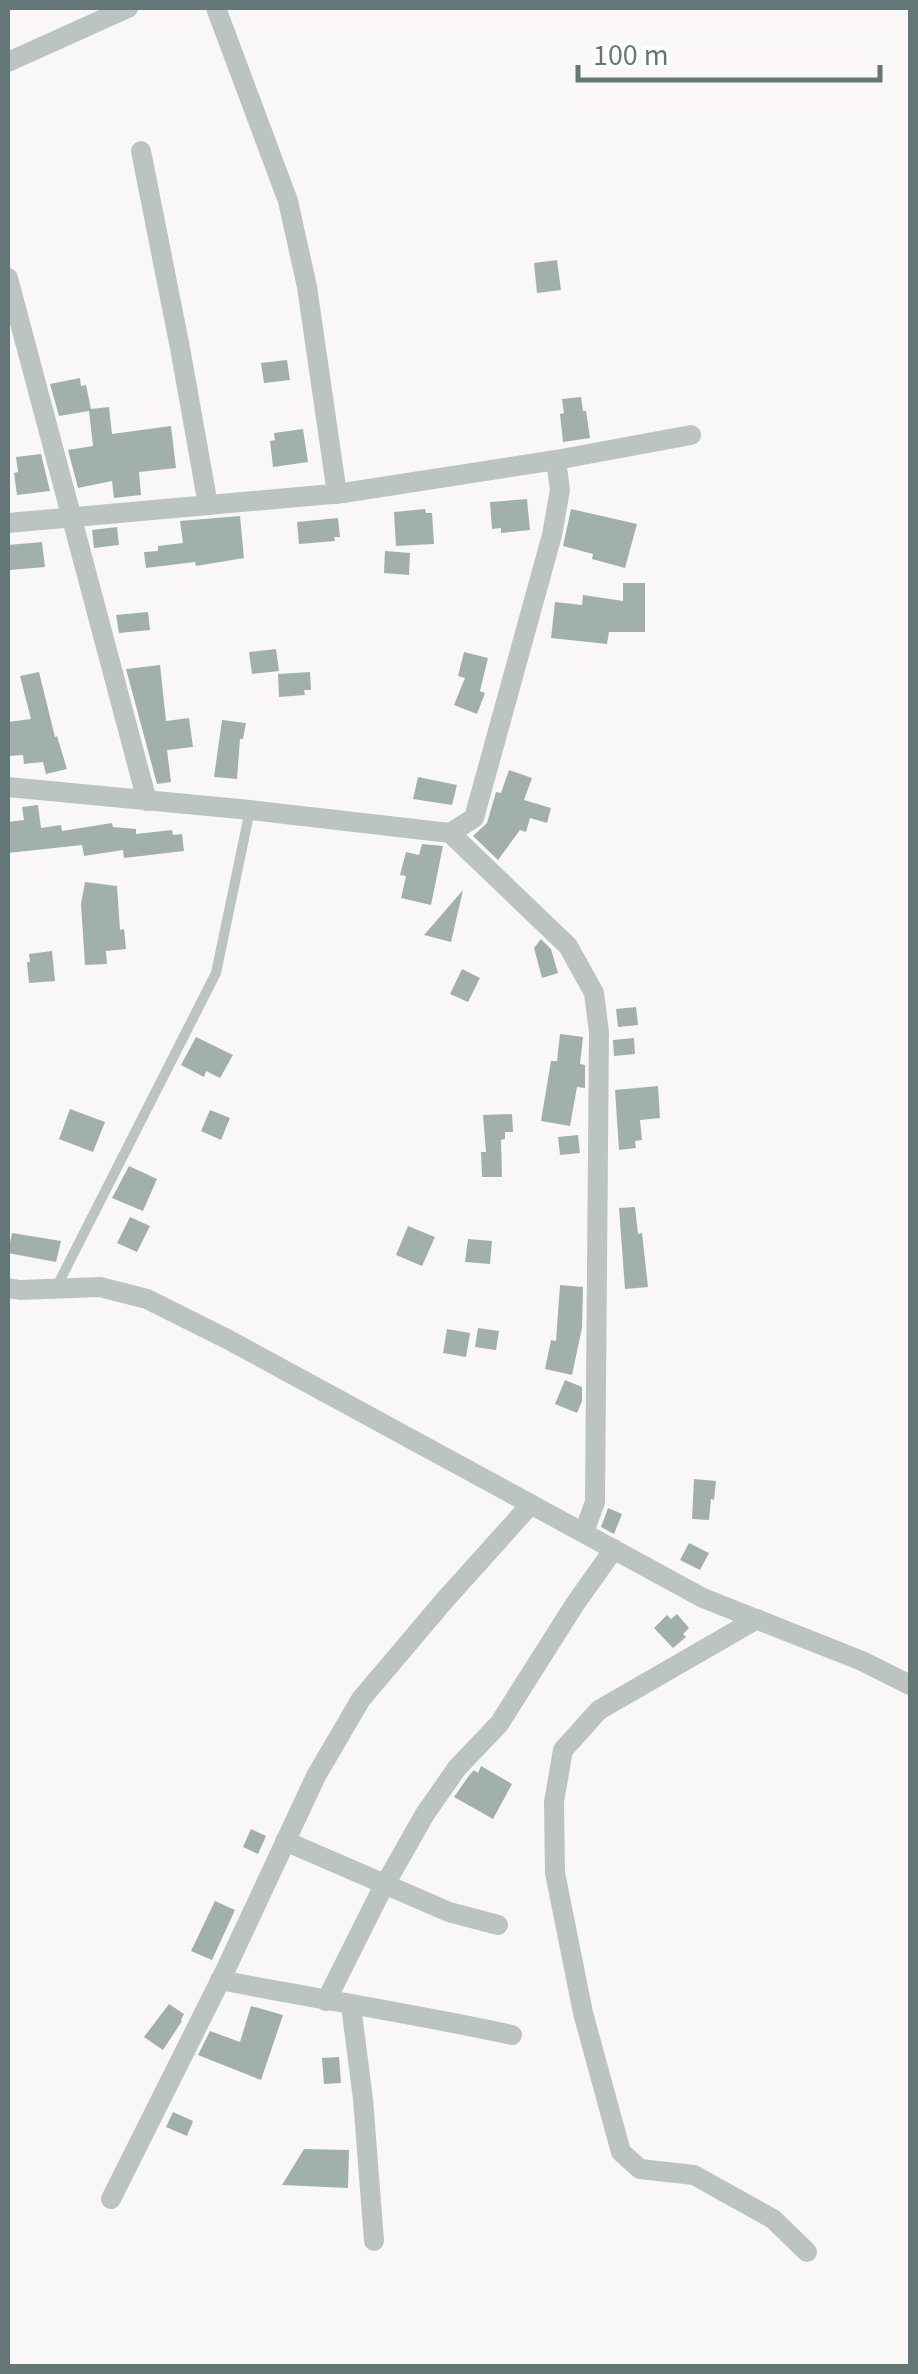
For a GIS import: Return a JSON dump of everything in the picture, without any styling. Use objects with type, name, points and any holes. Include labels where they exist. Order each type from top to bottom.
[{"type":"street","points":[[8,62],[128,8]]},
{"type":"street","points":[[216,8],[288,201],[307,287],[337,494]]},
{"type":"street","points":[[140,151],[208,505]]},
{"type":"street","points":[[8,278],[147,801]]},
{"type":"street","points":[[8,523],[337,494],[691,436]]},
{"type":"street","points":[[450,833],[474,818],[552,536],[560,490],[556,460]]},
{"type":"street","points":[[8,788],[450,833],[568,946],[594,994],[599,1032],[596,1502],[584,1532]]},
{"type":"street","points":[[8,1288],[100,1286],[147,1300],[229,1340],[702,1598],[862,1661],[910,1685]]},
{"type":"street","points":[[111,2199],[316,1776],[361,1699],[531,1504]]},
{"type":"street","points":[[326,2001],[435,1798],[498,1724],[614,1549]]},
{"type":"street","points":[[758,1620],[599,1710],[563,1750],[554,1802],[555,1873],[583,2013],[621,2152],[640,2169],[694,2175],[773,2218],[807,2252]]},
{"type":"street","points":[[286,1841],[449,1912],[498,1925]]},
{"type":"street","points":[[220,1980],[512,2035]]},
{"type":"street","points":[[352,2006],[374,2241]]},
{"type":"lane","points":[[56,1288],[216,973],[250,810]]},
{"type":"building","points":[[557,260],[561,290],[537,293],[534,263]]},
{"type":"building","points":[[287,360],[290,380],[264,383],[261,363]]},
{"type":"building","points":[[80,378],[81,386],[86,385],[91,409],[109,407],[112,434],[171,426],[176,468],[139,472],[141,495],[114,498],[112,481],[78,488],[68,450],[93,446],[89,411],[59,416],[50,384]]},
{"type":"building","points":[[581,397],[590,438],[563,442],[562,399]]},
{"type":"building","points":[[303,429],[308,462],[273,467],[270,441],[275,440],[274,433]]},
{"type":"building","points":[[41,454],[50,491],[17,495],[16,457]]},
{"type":"building","points":[[527,499],[530,530],[501,533],[501,528],[492,529],[490,502]]},
{"type":"building","points":[[425,509],[432,513],[434,544],[396,546],[394,512]]},
{"type":"building","points":[[571,509],[637,524],[625,568],[563,546]]},
{"type":"building","points":[[240,516],[244,558],[196,566],[195,562],[146,568],[144,552],[183,543],[180,521]]},
{"type":"building","points":[[338,518],[340,537],[334,537],[335,541],[299,544],[297,522]]},
{"type":"building","points":[[117,527],[119,545],[94,548],[92,530]]},
{"type":"building","points":[[42,542],[45,567],[10,570],[8,545]]},
{"type":"building","points":[[385,551],[410,553],[409,575],[384,573]]},
{"type":"building","points":[[623,583],[645,583],[645,632],[609,632],[607,644],[551,638],[555,602],[582,605],[583,595],[623,601]]},
{"type":"building","points":[[148,612],[150,630],[119,633],[116,615]]},
{"type":"building","points":[[276,649],[279,671],[252,674],[249,652]]},
{"type":"building","points":[[464,652],[488,658],[480,691],[485,693],[477,714],[454,705],[465,678],[458,676]]},
{"type":"building","points":[[160,665],[166,721],[189,718],[193,747],[167,750],[171,782],[157,784],[126,669]]},
{"type":"building","points":[[39,672],[67,769],[46,774],[43,762],[24,764],[23,755],[8,756],[8,722],[31,719],[20,676]]},
{"type":"building","points":[[310,672],[311,690],[304,690],[305,695],[279,697],[278,674]]},
{"type":"building","points":[[222,720],[246,723],[240,739],[237,779],[214,777]]},
{"type":"building","points":[[509,770],[532,778],[524,800],[551,808],[547,823],[530,818],[526,832],[520,830],[498,860],[473,836],[487,823],[496,792],[501,793]]},
{"type":"building","points":[[418,777],[457,785],[452,805],[413,799]]},
{"type":"building","points":[[38,805],[41,828],[61,825],[62,831],[112,823],[113,827],[136,829],[136,834],[172,830],[173,835],[182,834],[184,851],[124,858],[123,850],[84,856],[82,845],[8,853],[8,822],[24,820],[22,807]]},
{"type":"building","points":[[422,844],[443,846],[431,905],[401,898],[406,876],[400,875],[406,852],[419,855]]},
{"type":"building","points":[[85,882],[117,886],[120,930],[124,929],[126,949],[106,951],[107,964],[85,965],[81,904]]},
{"type":"building","points":[[463,890],[451,942],[424,935]]},
{"type":"building","points":[[541,939],[551,949],[558,973],[542,978],[534,948]]},
{"type":"building","points":[[52,951],[55,981],[29,983],[29,954]]},
{"type":"building","points":[[462,969],[480,978],[468,1002],[450,994]]},
{"type":"building","points":[[636,1007],[638,1025],[618,1027],[616,1009]]},
{"type":"building","points":[[560,1034],[583,1037],[580,1064],[585,1065],[585,1088],[577,1087],[570,1126],[541,1121],[551,1061],[557,1061]]},
{"type":"building","points":[[196,1037],[233,1055],[220,1078],[206,1071],[204,1077],[181,1065]]},
{"type":"building","points":[[634,1038],[635,1054],[614,1056],[613,1040]]},
{"type":"building","points":[[658,1086],[660,1118],[640,1120],[642,1140],[635,1141],[636,1148],[619,1150],[615,1090]]},
{"type":"building","points":[[70,1109],[105,1122],[93,1152],[59,1139]]},
{"type":"building","points":[[210,1110],[230,1118],[221,1140],[201,1131]]},
{"type":"building","points":[[512,1114],[513,1132],[505,1132],[505,1139],[501,1140],[502,1177],[482,1177],[481,1152],[486,1152],[483,1115]]},
{"type":"building","points":[[578,1135],[580,1153],[560,1155],[558,1137]]},
{"type":"building","points":[[129,1166],[157,1179],[143,1211],[112,1198]]},
{"type":"building","points":[[635,1207],[648,1287],[625,1289],[619,1208]]},
{"type":"building","points":[[130,1217],[150,1226],[137,1252],[117,1243]]},
{"type":"building","points":[[408,1226],[435,1237],[422,1266],[396,1255]]},
{"type":"building","points":[[12,1233],[61,1241],[56,1262],[8,1253]]},
{"type":"building","points":[[468,1239],[492,1241],[490,1264],[465,1262]]},
{"type":"building","points":[[560,1285],[583,1287],[582,1328],[572,1375],[545,1369],[551,1340],[556,1341]]},
{"type":"building","points":[[478,1328],[499,1331],[496,1350],[475,1347]]},
{"type":"building","points":[[447,1329],[470,1333],[466,1357],[443,1353]]},
{"type":"building","points":[[565,1380],[582,1387],[577,1413],[555,1404]]},
{"type":"building","points":[[694,1479],[716,1481],[709,1520],[692,1519]]},
{"type":"building","points":[[608,1508],[622,1514],[614,1534],[601,1527]]},
{"type":"building","points":[[689,1543],[709,1553],[700,1570],[680,1560]]},
{"type":"building","points":[[677,1614],[689,1628],[683,1634],[686,1637],[673,1648],[654,1628],[667,1615],[671,1619]]},
{"type":"building","points":[[481,1766],[512,1784],[493,1819],[454,1797]]},
{"type":"building","points":[[251,1829],[266,1836],[258,1854],[243,1847]]},
{"type":"building","points":[[215,1901],[235,1910],[212,1960],[191,1951]]},
{"type":"building","points":[[169,2004],[184,2014],[163,2050],[144,2037]]},
{"type":"building","points":[[251,2006],[283,2015],[261,2080],[198,2055],[210,2031],[240,2042]]},
{"type":"building","points":[[339,2057],[341,2083],[324,2084],[322,2058]]},
{"type":"building","points":[[173,2112],[193,2121],[187,2136],[166,2127]]},
{"type":"building","points":[[304,2149],[349,2150],[348,2188],[282,2185]]}]
